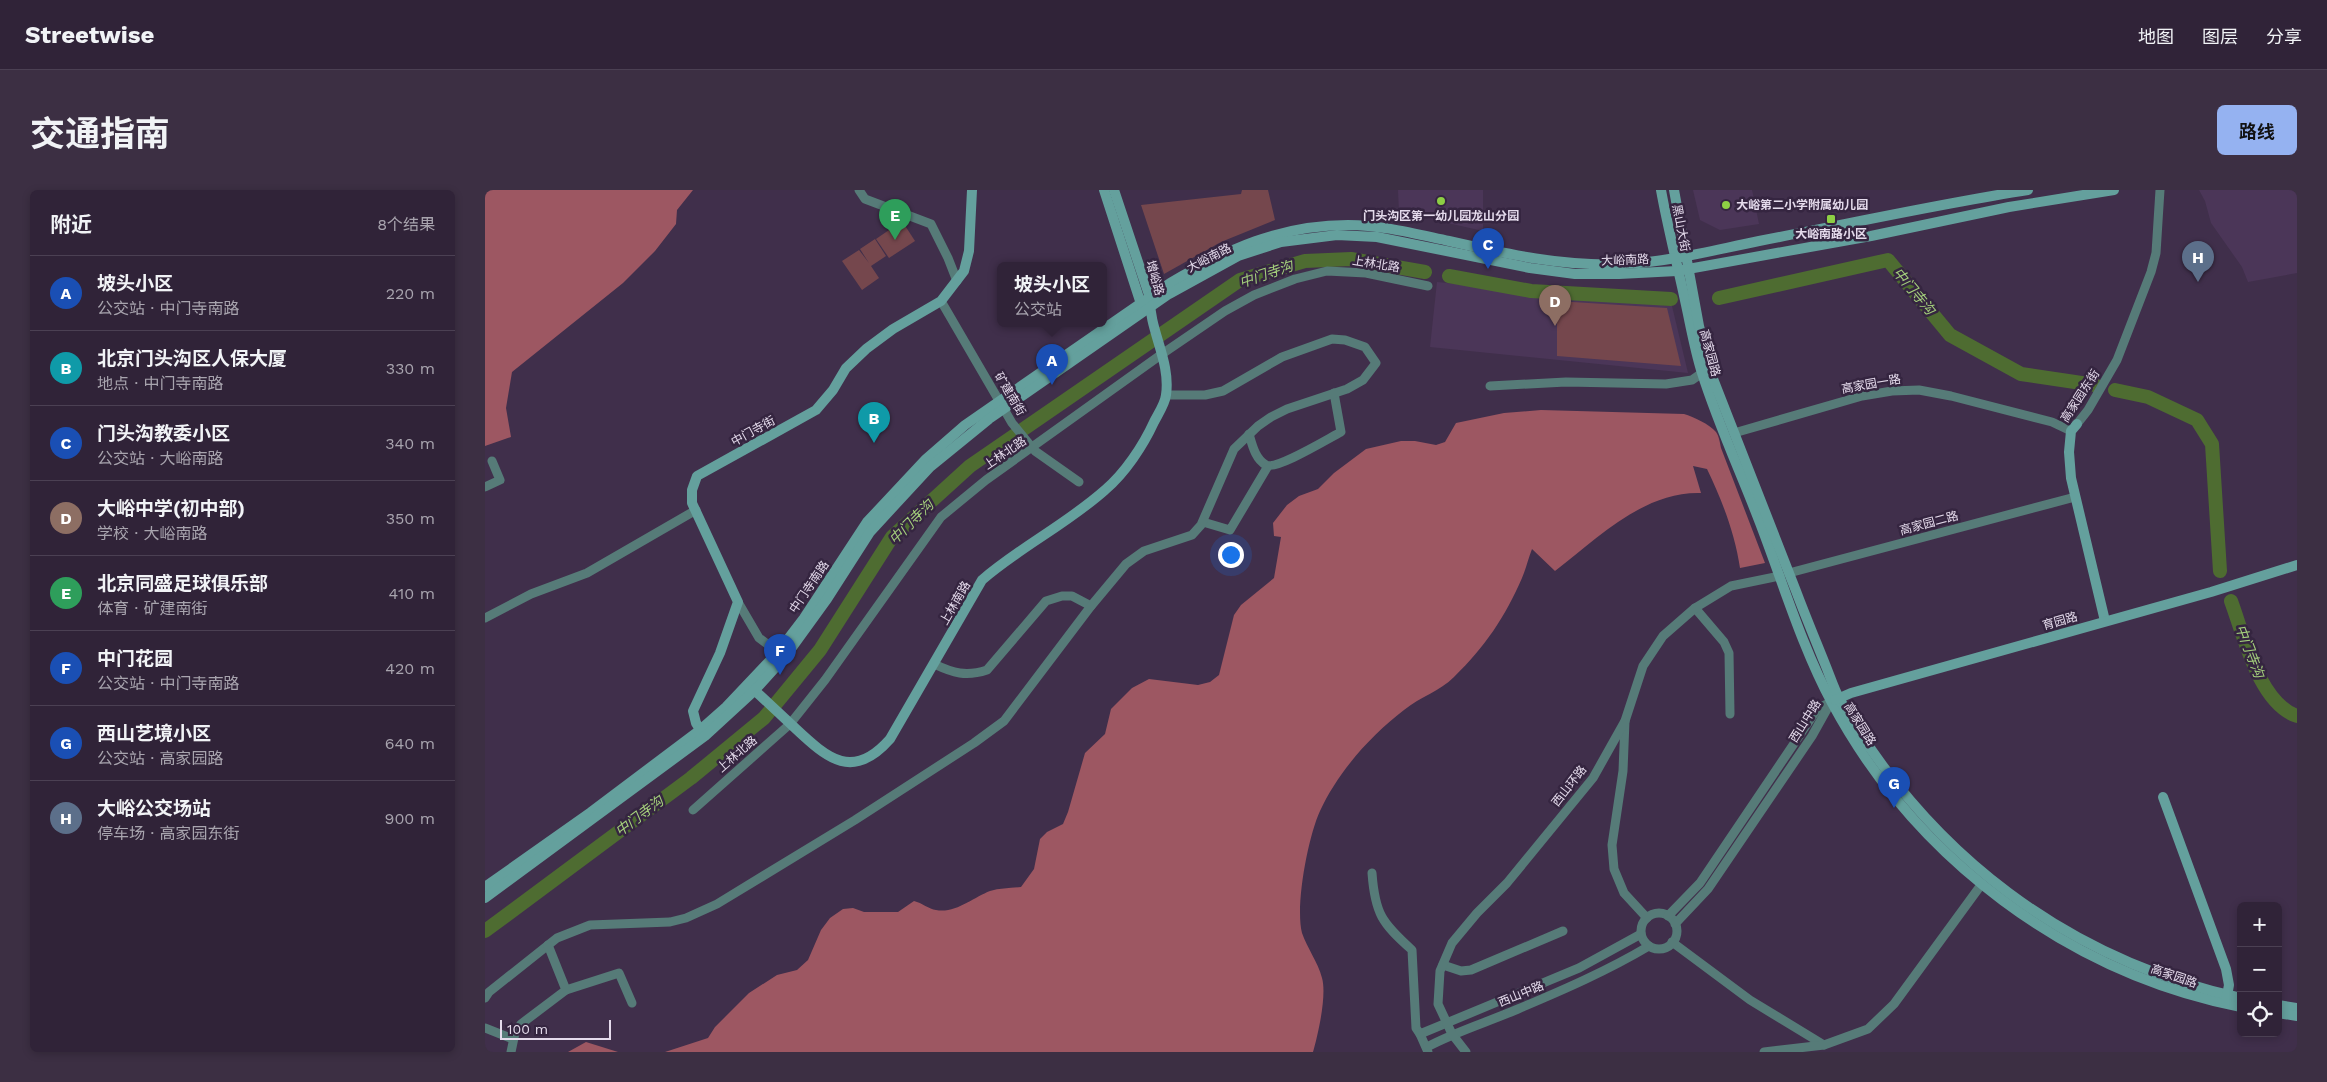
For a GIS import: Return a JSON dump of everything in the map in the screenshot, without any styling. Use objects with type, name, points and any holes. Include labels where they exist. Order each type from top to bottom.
[{"type":"main road","name":"中门寺街","points":[[738,602],[692,503],[692,490],[697,476],[816,410],[833,390],[846,368],[866,349],[893,329],[941,301],[964,271],[969,251],[973,190]]},
{"type":"main road","name":"增峪路","points":[[1104,190],[1147,303]]},
{"type":"main road","name":"增峪路","points":[[1114,190],[1147,303]]},
{"type":"main road","name":"黑山大街","points":[[1661,190],[1675,258],[1682,270]]},
{"type":"main road","name":"黑山大街","points":[[1674,190],[1686,256],[1682,270]]},
{"type":"main road","name":"大峪南路","points":[[1147,303],[1202,264],[1244,244],[1299,229],[1349,225],[1384,228],[1504,253],[1552,260],[1623,264],[1686,256],[2004,192],[2028,190]]},
{"type":"main road","name":"大峪南路","points":[[1147,303],[1176,290],[1238,256],[1281,242],[1337,235],[1386,238],[1530,268],[1575,274],[1619,274],[1682,270],[1871,236],[2009,207],[2114,190]]},
{"type":"main road","name":"高家园路","points":[[1682,270],[1702,373],[1835,700],[1873,767],[1905,809],[1941,848],[1981,885],[2031,922],[2074,947],[2119,969],[2167,988],[2226,1000],[2237,999]]},
{"type":"main road","name":"高家园路","points":[[1682,270],[1710,371],[1784,575]]},
{"type":"main road","name":"上林南路","points":[[751,688],[826,756],[855,762],[870,757],[890,738],[982,580],[1001,563],[1106,490],[1148,436],[1166,395],[1161,349],[1155,323],[1147,303]]},
{"type":"main road","name":"中门寺南路","points":[[485,898],[703,733],[751,688],[827,599],[866,539],[930,467],[1001,406],[1147,303]]},
{"type":"main road","name":"高家园东街","points":[[2074,427],[2069,452],[2071,478],[2105,621]]},
{"type":"main road","name":"育园路","points":[[1835,700],[1860,690],[2297,565]]},
{"type":"main road","points":[[703,733],[695,723],[693,711],[720,653],[738,602]]},
{"type":"main road","name":"高家园路","points":[[1835,700],[1899,786],[1960,854],[1987,877],[2069,934],[2135,965],[2237,1005]]},
{"type":"main road","name":"中门寺南路","points":[[485,887],[703,733]]},
{"type":"main road","points":[[2163,797],[2226,969],[2229,985],[2226,1000]]},
{"type":"main road","points":[[2282,1006],[2297,1008]]},
{"type":"main road","points":[[2282,1014],[2297,1016]]},
{"type":"street","points":[[859,190],[865,199],[931,224],[957,281]]},
{"type":"street","name":"高家园东街","points":[[2074,427],[2088,410],[2117,360],[2151,272],[2156,253],[2160,190]]},
{"type":"street","points":[[2004,192],[2009,207]]},
{"type":"street","name":"上林北路","points":[[693,810],[790,724],[825,680],[941,517],[986,480],[1032,448],[1161,349],[1254,295],[1295,279],[1327,271],[1366,273],[1428,286]]},
{"type":"street","name":"矿建南街","points":[[941,301],[1012,423],[1032,448],[1079,482]]},
{"type":"street","points":[[485,998],[489,992],[557,938],[590,925],[671,922],[686,918],[717,904],[855,820],[974,743],[1004,721],[1091,606],[1126,564],[1144,551],[1192,536],[1203,522],[1233,449],[1258,426],[1287,409],[1334,393],[1363,380],[1371,373],[1376,362],[1365,347],[1345,340],[1332,339],[1282,357],[1223,391],[1205,396],[1166,395]]},
{"type":"street","points":[[1490,386],[1566,382],[1666,384],[1692,380],[1702,373]]},
{"type":"street","name":"高家园一路","points":[[1734,433],[1862,396],[1892,391],[1919,390],[1951,396],[2074,427]]},
{"type":"street","points":[[1203,522],[1230,530],[1268,466],[1283,462],[1341,432],[1334,393]]},
{"type":"street","points":[[1249,434],[1255,454],[1268,466]]},
{"type":"street","points":[[485,487],[499,480],[492,461]]},
{"type":"street","name":"高家园二路","points":[[1784,575],[2075,498]]},
{"type":"street","points":[[485,618],[531,594],[587,573],[695,510]]},
{"type":"street","name":"西山环路","points":[[1466,1052],[1452,1034],[1439,1004],[1440,971],[1452,943],[1477,913],[1507,883],[1593,778],[1625,721],[1643,666],[1663,636],[1695,608],[1731,586],[1784,575]]},
{"type":"street","points":[[933,664],[958,675],[974,674],[987,670],[1047,601],[1062,596],[1072,596],[1091,606]]},
{"type":"street","points":[[738,602],[759,638],[781,654]]},
{"type":"street","points":[[1695,608],[1724,642],[1729,653],[1730,714]]},
{"type":"street","name":"西山中路","points":[[1668,916],[1700,883],[1818,708],[1835,700]]},
{"type":"street","name":"西山中路","points":[[1675,924],[1708,889],[1835,700]]},
{"type":"street","points":[[1625,721],[1623,771],[1611,845],[1614,869],[1624,893],[1647,918]]},
{"type":"street","points":[[1372,872],[1378,912],[1392,932],[1412,950],[1416,1028],[1421,1034],[1427,1050]]},
{"type":"street","points":[[1764,1052],[1824,1046],[1868,1029],[1894,1004],[1981,885]]},
{"type":"street","points":[[1656,913],[1668,916],[1675,924],[1677,932],[1672,942],[1664,948],[1649,946],[1641,934],[1641,927],[1647,918],[1656,913]]},
{"type":"street","points":[[1443,965],[1461,971],[1471,970],[1563,931]]},
{"type":"street","name":"西山中路","points":[[1421,1034],[1579,968],[1641,934]]},
{"type":"street","points":[[1672,942],[1750,1000],[1824,1046]]},
{"type":"street","points":[[549,945],[566,990]]},
{"type":"street","name":"西山中路","points":[[1427,1050],[1452,1034],[1517,1010],[1588,979],[1649,946]]},
{"type":"street","points":[[511,1052],[513,1039],[521,1024],[566,990],[619,973],[632,1003]]},
{"type":"street","points":[[485,1028],[513,1039]]},
{"type":"shaded area","points":[[485,190],[693,190],[677,210],[676,224],[655,251],[623,283],[512,372],[506,408],[511,437],[485,446]]},
{"type":"shaded area","points":[[1242,190],[1268,190],[1275,220],[1221,242],[1164,274],[1141,205],[1241,194]]},
{"type":"shaded area","name":"门头沟区第一幼儿园龙山分园","points":[[1398,190],[1483,190],[1483,231],[1399,212]]},
{"type":"shaded area","name":"大峪第二小学附属幼儿园","points":[[1693,190],[1752,190],[1759,224],[1720,230],[1700,220]]},
{"type":"shaded area","points":[[2199,190],[2297,190],[2297,273],[2248,282],[2242,267],[2211,223],[2205,201]]},
{"type":"shaded area","points":[[902,221],[915,241],[889,258],[876,239]]},
{"type":"shaded area","points":[[875,239],[886,256],[871,266],[879,278],[862,290],[842,261],[859,250],[869,263],[860,249]]},
{"type":"shaded area","points":[[1437,282],[1672,306],[1688,373],[1430,347]]},
{"type":"shaded area","points":[[1557,301],[1667,308],[1681,366],[1557,356]]},
{"type":"shaded area","points":[[1541,410],[1684,414],[1709,426],[1718,435],[1721,448],[1765,563],[1740,568],[1731,530],[1713,481],[1707,469],[1693,466],[1701,493],[1680,494],[1641,508],[1605,531],[1555,571],[1532,549],[1509,606],[1485,643],[1448,682],[1404,710],[1379,731],[1346,768],[1327,796],[1320,811],[1307,854],[1300,906],[1302,933],[1318,966],[1323,985],[1321,1015],[1313,1052],[665,1052],[708,1038],[715,1027],[749,993],[777,975],[797,970],[808,960],[821,930],[830,918],[843,909],[853,908],[864,912],[898,912],[914,901],[943,911],[950,910],[990,891],[1021,887],[1034,869],[1040,839],[1047,832],[1063,824],[1085,753],[1105,734],[1111,709],[1132,688],[1149,679],[1198,685],[1210,682],[1219,675],[1234,615],[1241,605],[1274,578],[1281,537],[1274,536],[1273,523],[1287,505],[1299,496],[1318,489],[1334,473],[1366,449],[1401,441],[1415,441],[1436,445],[1445,442],[1456,423],[1504,413]]},
{"type":"shaded area","points":[[586,1042],[618,1052],[568,1052]]},
{"type":"waterway","name":"中门寺沟","points":[[485,931],[691,778],[764,718],[820,650],[892,537],[970,466],[1240,280],[1305,261],[1351,259],[1425,272]]},
{"type":"waterway","name":"中门寺沟","points":[[1719,298],[1888,260],[1950,335],[2021,374],[2095,385]]},
{"type":"waterway","name":"中门寺沟","points":[[1449,276],[1531,291],[1671,299]]},
{"type":"waterway","name":"中门寺沟","points":[[2115,390],[2148,397],[2197,420],[2212,444],[2220,571]]},
{"type":"waterway","name":"中门寺沟","points":[[2231,601],[2255,667],[2263,683],[2272,697],[2284,709],[2297,716]]},
{"type":"place","name":"门头沟区第一幼儿园龙山分园","points":[[1441,201]]},
{"type":"place","name":"大峪第二小学附属幼儿园","points":[[1726,205]]},
{"type":"place","name":"大峪南路小区","points":[[1831,219]]},
{"type":"place","name":"北京同盛足球俱乐部","points":[[895,240]]},
{"type":"place","name":"门头沟教委小区","points":[[1488,269]]},
{"type":"place","name":"大峪公交场站","points":[[2198,282]]},
{"type":"place","name":"大峪中学(初中部)","points":[[1555,326]]},
{"type":"place","name":"坡头小区","points":[[1052,385]]},
{"type":"place","name":"北京门头沟区人保大厦","points":[[874,443]]},
{"type":"place","name":"中门花园","points":[[780,675]]},
{"type":"place","name":"西山艺境小区","points":[[1894,808]]}]
